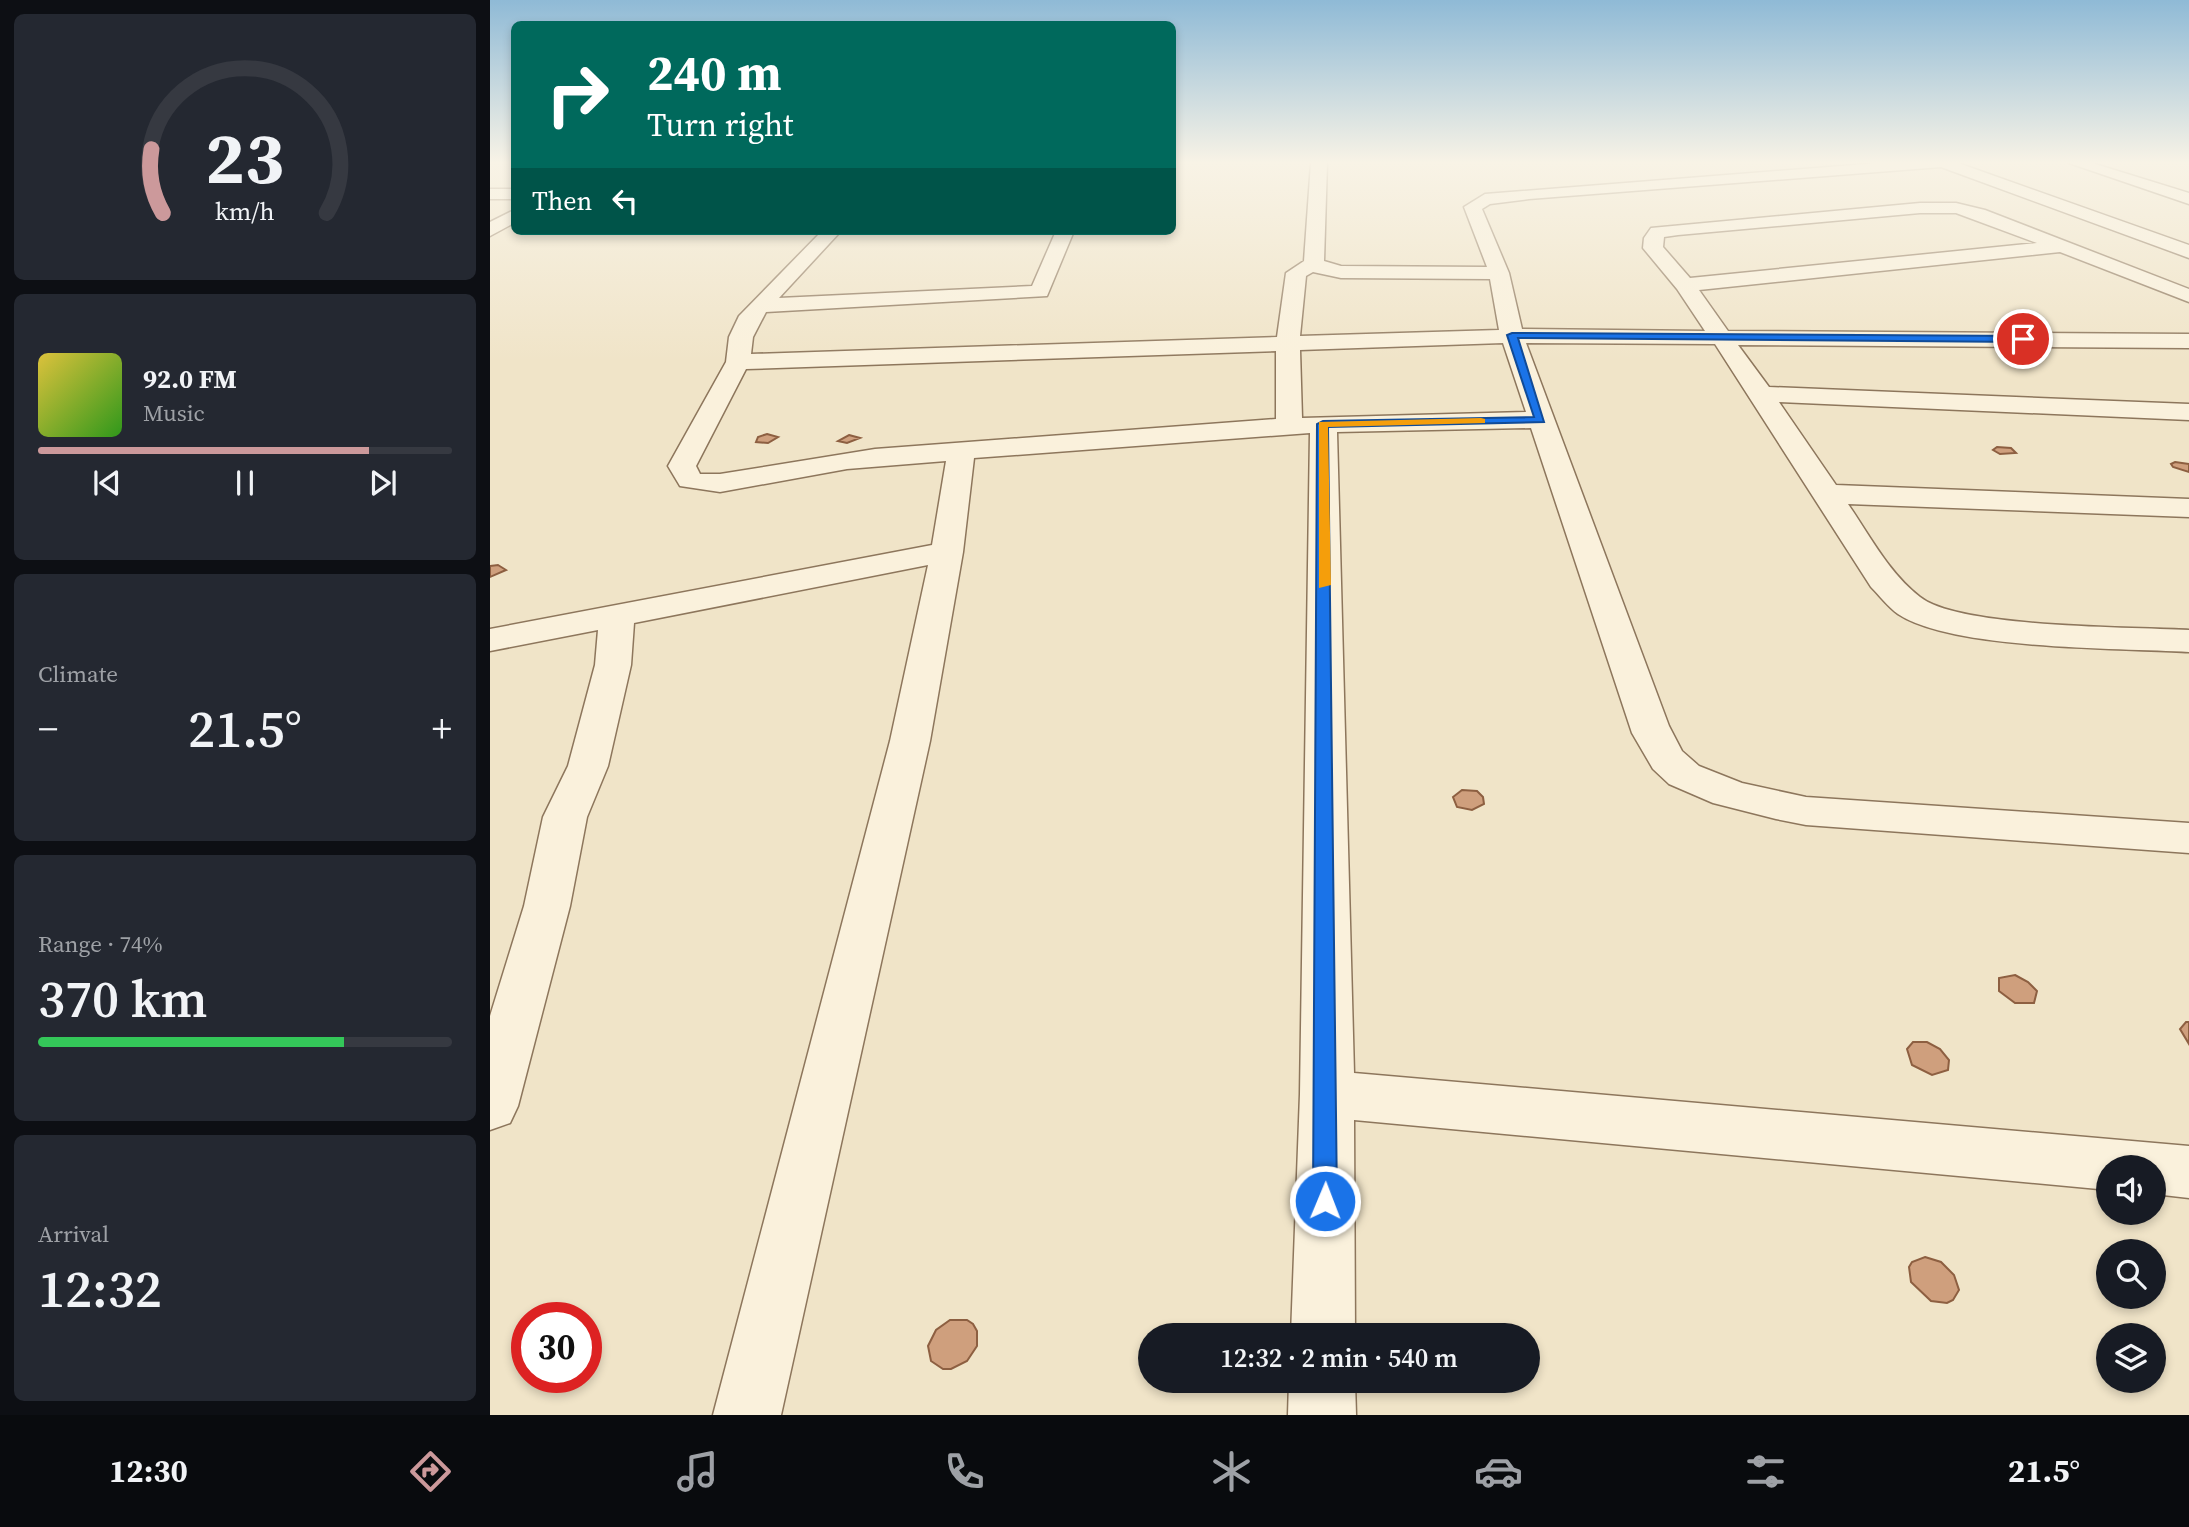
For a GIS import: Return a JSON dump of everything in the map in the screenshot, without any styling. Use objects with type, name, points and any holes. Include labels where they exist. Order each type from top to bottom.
[{"type":"street","points":[[1314,263],[1316,229]]},
{"type":"street","points":[[1481,229],[1499,274],[1512,335],[1649,726],[1657,746],[1683,774],[1746,798],[1807,811],[2189,838]]},
{"type":"street","points":[[1678,229],[1654,234],[1653,248],[1685,285],[1761,394],[1883,580],[1922,615],[1987,629],[2189,641]]},
{"type":"street","points":[[2020,229],[2189,296]]},
{"type":"street","points":[[2126,229],[2189,252]]},
{"type":"street","points":[[828,235],[750,316],[741,337],[738,362],[682,466],[690,480],[726,481],[850,461],[961,451],[1306,425],[1541,420]]},
{"type":"street","points":[[758,306],[1040,292],[1063,235]]},
{"type":"street","points":[[1685,285],[2064,246]]},
{"type":"street","points":[[1314,263],[1322,269],[1340,272],[1499,274]]},
{"type":"street","points":[[1314,263],[1296,273],[1290,310],[1290,342],[1306,425],[1327,1094],[1323,1323]]},
{"type":"street","points":[[738,362],[1512,335],[2189,341]]},
{"type":"street","points":[[1761,394],[2189,412]]},
{"type":"street","points":[[747,1415],[910,741],[947,552],[961,451]]},
{"type":"street","points":[[1826,494],[2189,508]]},
{"type":"street","points":[[490,639],[617,617],[947,552]]},
{"type":"street","points":[[490,1106],[547,906],[565,817],[588,766],[613,665],[617,617]]},
{"type":"street","points":[[1327,1094],[2096,1163]]},
{"type":"street","points":[[2166,1169],[2189,1171]]},
{"type":"street","points":[[1322,1393],[1322,1415]]},
{"type":"building","points":[[767,434],[778,437],[768,443],[756,442],[758,437]]},
{"type":"building","points":[[849,435],[860,438],[847,443],[838,441]]},
{"type":"building","points":[[1997,447],[2011,448],[2016,453],[2000,454],[1993,450]]},
{"type":"building","points":[[2171,464],[2189,464],[2189,472],[2173,467]]},
{"type":"building","points":[[498,565],[506,570],[490,577],[490,566]]},
{"type":"building","points":[[1462,790],[1477,791],[1483,797],[1484,804],[1472,810],[1457,807],[1453,797]]},
{"type":"building","points":[[2015,975],[2037,991],[2034,1003],[2015,1003],[1999,991],[1999,978]]},
{"type":"building","points":[[2189,1022],[2189,1044],[2180,1029]]},
{"type":"building","points":[[1913,1042],[1927,1042],[1940,1049],[1949,1060],[1948,1070],[1932,1075],[1912,1065],[1907,1049]]},
{"type":"building","points":[[1925,1257],[1941,1262],[1954,1275],[1959,1290],[1953,1300],[1947,1303],[1931,1301],[1911,1282],[1909,1267],[1912,1262]]},
{"type":"building","points":[[950,1320],[967,1320],[973,1324],[977,1331],[977,1346],[967,1361],[951,1369],[943,1369],[931,1361],[928,1346],[936,1330]]},
{"type":"slow traffic","points":[[1324,585],[1323,424],[1481,421]]},
{"type":"route","points":[[1325,1201],[1327,1094],[1323,424],[1541,420],[1512,335],[2023,339]]}]
